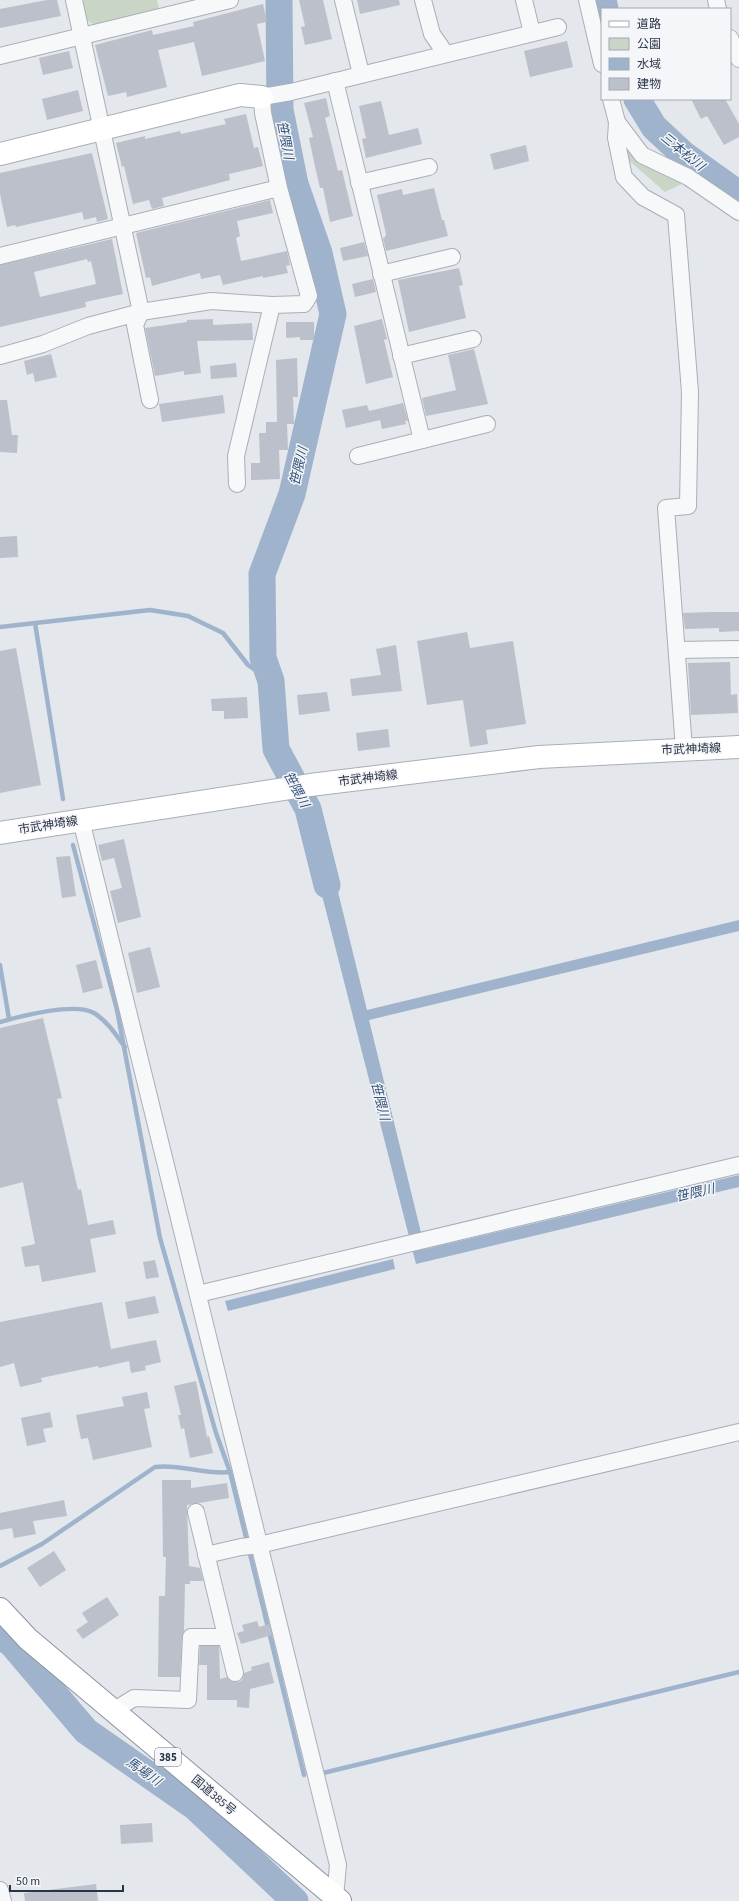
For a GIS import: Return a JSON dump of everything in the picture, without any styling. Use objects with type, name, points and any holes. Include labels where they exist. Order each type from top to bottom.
[{"type":"main road","points":[[0,154],[240,95],[262,97]]},
{"type":"main road","name":"市武神埼線","points":[[0,833],[310,785],[539,757],[684,749],[739,748]]},
{"type":"main road","name":"国道385号","points":[[0,1609],[28,1639],[338,1899]]},
{"type":"street","points":[[74,0],[141,312],[135,325],[150,400]]},
{"type":"street","points":[[0,56],[230,0]]},
{"type":"street","points":[[343,0],[361,74]]},
{"type":"street","points":[[424,0],[432,34],[446,54]]},
{"type":"street","points":[[524,0],[532,33]]},
{"type":"street","points":[[587,0],[601,60]]},
{"type":"street","points":[[0,356],[42,344],[88,326],[141,312],[211,301],[272,305],[304,304],[308,296],[279,188],[263,113],[262,97],[291,92],[558,27]]},
{"type":"street","points":[[731,40],[739,59]]},
{"type":"street","points":[[335,81],[422,440]]},
{"type":"street","points":[[611,100],[617,122],[616,138],[624,177],[643,197],[676,215],[690,392],[688,506],[666,508],[684,749]]},
{"type":"street","points":[[617,122],[642,155],[688,177],[739,212]]},
{"type":"street","points":[[359,184],[429,167]]},
{"type":"street","points":[[0,256],[279,188]]},
{"type":"street","points":[[381,274],[452,257]]},
{"type":"street","points":[[237,484],[236,456],[272,305]]},
{"type":"street","points":[[401,356],[473,339]]},
{"type":"street","points":[[358,456],[487,424]]},
{"type":"street","points":[[677,650],[739,649]]},
{"type":"street","points":[[81,820],[338,1865],[338,1899]]},
{"type":"street","points":[[198,1294],[739,1165]]},
{"type":"street","points":[[206,1555],[241,1547],[259,1545],[739,1432]]},
{"type":"street","points":[[196,1512],[235,1674]]},
{"type":"street","points":[[113,1711],[134,1698],[188,1700],[191,1637],[226,1637]]},
{"type":"street","points":[[0,1891],[3,1901]]},
{"type":"green space","points":[[79,0],[157,0],[159,9],[95,25],[83,18]]},
{"type":"green space","points":[[620,137],[686,182],[665,192],[625,157]]},
{"type":"water","points":[[327,847],[367,1010],[739,920],[739,931],[369,1020],[425,1249],[739,1175],[739,1187],[416,1264],[311,852]]},
{"type":"water","points":[[393,1259],[395,1269],[228,1311],[225,1301]]},
{"type":"building","points":[[47,0],[57,0],[61,16],[0,28],[0,9]]},
{"type":"building","points":[[299,0],[323,0],[332,39],[305,45],[301,27],[305,26]]},
{"type":"building","points":[[357,0],[399,0],[400,5],[360,14]]},
{"type":"building","points":[[263,4],[267,22],[257,24],[265,61],[202,76],[194,42],[158,50],[167,87],[127,97],[126,92],[108,96],[95,45],[152,30],[153,35],[194,26],[193,22]]},
{"type":"building","points":[[567,41],[573,67],[530,77],[524,51]]},
{"type":"building","points":[[69,51],[73,68],[43,75],[39,58]]},
{"type":"building","points":[[78,90],[83,111],[47,120],[42,99]]},
{"type":"building","points":[[326,98],[330,116],[325,118],[338,171],[342,170],[353,216],[330,222],[323,188],[320,188],[316,171],[309,138],[313,137],[304,103]]},
{"type":"building","points":[[692,100],[726,100],[739,124],[739,137],[724,145],[707,116],[701,119]]},
{"type":"building","points":[[381,101],[389,135],[418,128],[422,144],[366,158],[362,139],[366,138],[359,106]]},
{"type":"building","points":[[246,114],[254,148],[258,147],[263,166],[229,174],[230,180],[162,198],[164,206],[152,209],[149,200],[133,204],[124,166],[122,167],[116,143],[145,136],[145,139],[180,131],[181,134],[226,124],[224,119]]},
{"type":"building","points":[[526,145],[529,161],[494,170],[490,154]]},
{"type":"building","points":[[92,153],[108,219],[97,222],[96,217],[84,220],[82,212],[16,227],[15,225],[7,227],[0,194],[0,173]]},
{"type":"building","points":[[434,188],[442,220],[444,220],[448,236],[386,251],[383,238],[386,234],[377,195],[402,189],[403,195]]},
{"type":"building","points":[[270,200],[273,213],[237,221],[240,236],[236,238],[241,261],[287,251],[290,265],[286,266],[288,273],[263,278],[263,276],[223,285],[220,275],[201,279],[200,273],[152,286],[150,277],[146,278],[136,233]]},
{"type":"building","points":[[112,239],[123,294],[85,302],[86,307],[0,327],[0,265]],"holes":[[[87,259],[88,262],[91,261],[96,284],[40,297],[34,272]]]},
{"type":"building","points":[[364,242],[368,256],[343,261],[340,248]]},
{"type":"building","points":[[459,268],[463,285],[459,286],[466,318],[409,332],[398,280]]},
{"type":"building","points":[[373,279],[376,292],[355,297],[352,284]]},
{"type":"building","points":[[213,319],[213,325],[252,323],[253,340],[197,341],[201,373],[184,375],[184,371],[155,376],[145,328],[187,322],[187,320]]},
{"type":"building","points":[[382,319],[387,339],[384,340],[393,377],[366,384],[354,326]]},
{"type":"building","points":[[286,322],[314,322],[314,340],[300,340],[300,337],[286,338]]},
{"type":"building","points":[[474,349],[488,404],[426,416],[422,398],[456,390],[448,355]]},
{"type":"building","points":[[51,354],[57,377],[35,382],[33,373],[27,375],[24,361]]},
{"type":"building","points":[[297,358],[298,397],[293,397],[294,424],[287,424],[288,450],[279,450],[280,479],[251,480],[251,463],[260,463],[259,433],[266,433],[266,422],[277,422],[276,360]]},
{"type":"building","points":[[236,363],[237,377],[211,379],[210,366]]},
{"type":"building","points":[[223,395],[225,413],[162,422],[159,404]]},
{"type":"building","points":[[0,400],[7,400],[12,435],[18,435],[17,453],[0,452]]},
{"type":"building","points":[[403,403],[408,421],[405,421],[406,424],[382,429],[380,420],[346,428],[342,410],[367,405],[369,411]]},
{"type":"building","points":[[17,536],[18,557],[0,558],[0,537]]},
{"type":"building","points":[[739,612],[739,631],[719,632],[719,628],[685,629],[683,613]]},
{"type":"building","points":[[467,632],[470,648],[513,641],[526,724],[486,730],[488,744],[470,747],[463,700],[427,705],[417,641]]},
{"type":"building","points":[[396,645],[402,691],[352,696],[350,679],[381,675],[376,649]]},
{"type":"building","points":[[16,648],[41,785],[0,793],[0,651]]},
{"type":"building","points":[[730,662],[731,695],[737,694],[738,713],[691,715],[688,663]]},
{"type":"building","points":[[327,692],[330,711],[299,715],[297,695]]},
{"type":"building","points":[[247,697],[248,718],[224,719],[224,711],[212,711],[211,699]]},
{"type":"building","points":[[388,729],[390,747],[358,751],[356,733]]},
{"type":"building","points":[[124,839],[141,917],[118,923],[110,891],[122,888],[114,858],[102,861],[98,845]]},
{"type":"building","points":[[70,856],[76,896],[62,898],[56,857]]},
{"type":"building","points":[[150,947],[160,987],[137,993],[128,953]]},
{"type":"building","points":[[96,960],[103,988],[83,993],[76,965]]},
{"type":"building","points":[[43,1018],[62,1098],[57,1099],[78,1190],[81,1189],[88,1225],[113,1220],[116,1234],[90,1239],[96,1272],[42,1282],[39,1265],[25,1267],[21,1247],[35,1244],[23,1182],[0,1188],[0,1028]]},
{"type":"building","points":[[155,1260],[159,1277],[146,1279],[143,1262]]},
{"type":"building","points":[[155,1296],[159,1313],[128,1319],[125,1302]]},
{"type":"building","points":[[102,1302],[111,1349],[156,1340],[161,1362],[145,1366],[146,1370],[131,1373],[129,1361],[99,1368],[98,1366],[41,1378],[42,1382],[20,1387],[14,1363],[0,1367],[0,1322]]},
{"type":"building","points":[[196,1381],[207,1437],[209,1436],[213,1453],[190,1458],[184,1428],[181,1429],[178,1415],[181,1415],[174,1386]]},
{"type":"building","points":[[147,1392],[150,1408],[144,1409],[152,1447],[93,1460],[88,1438],[81,1439],[76,1415],[124,1406],[122,1397]]},
{"type":"building","points":[[50,1412],[53,1427],[43,1429],[46,1442],[27,1446],[21,1418]]},
{"type":"building","points":[[162,1480],[191,1480],[191,1488],[227,1483],[229,1498],[187,1505],[189,1566],[200,1568],[203,1581],[190,1581],[190,1584],[185,1584],[184,1631],[182,1637],[180,1677],[158,1677],[159,1596],[165,1596],[166,1557],[163,1557]]},
{"type":"building","points":[[64,1500],[67,1516],[33,1521],[36,1534],[14,1538],[12,1528],[0,1530],[0,1513]]},
{"type":"building","points":[[54,1551],[66,1570],[40,1587],[27,1568]]},
{"type":"building","points":[[107,1597],[119,1615],[83,1639],[76,1630],[88,1622],[82,1613]]},
{"type":"building","points":[[257,1621],[259,1627],[269,1624],[272,1635],[241,1644],[237,1633],[244,1631],[242,1625]]},
{"type":"building","points":[[200,1646],[219,1646],[220,1679],[227,1677],[232,1682],[238,1682],[242,1680],[244,1673],[252,1670],[251,1667],[269,1662],[274,1683],[250,1689],[249,1708],[237,1707],[237,1700],[207,1700],[207,1665],[199,1665]]},
{"type":"building","points":[[152,1823],[153,1842],[121,1844],[120,1825]]},
{"type":"building","points":[[96,1884],[98,1901],[25,1901],[24,1893]]},
{"type":"waterway","name":"笹隈川","points":[[279,0],[280,110],[295,184],[319,253],[333,314],[292,494],[262,574],[263,658],[271,681],[276,749],[308,809],[327,885]]},
{"type":"waterway","name":"三本松川","points":[[603,0],[605,8]]},
{"type":"waterway","name":"三本松川","points":[[638,100],[654,127],[683,154],[739,194]]},
{"type":"waterway","points":[[0,627],[150,610],[188,616],[223,633],[248,665],[271,681]]},
{"type":"waterway","points":[[35,623],[63,799]]},
{"type":"waterway","points":[[73,845],[117,1010],[160,1238],[216,1433],[230,1472],[304,1775]]},
{"type":"waterway","points":[[0,965],[9,1019]]},
{"type":"waterway","points":[[0,1022],[61,1009],[85,1010],[94,1013],[103,1020],[125,1047]]},
{"type":"waterway","points":[[0,1566],[42,1544],[155,1467],[165,1466],[221,1473],[230,1472]]},
{"type":"waterway","name":"馬場川","points":[[0,1635],[12,1644],[86,1731],[195,1807],[295,1901]]},
{"type":"waterway","points":[[323,1773],[739,1672]]}]
